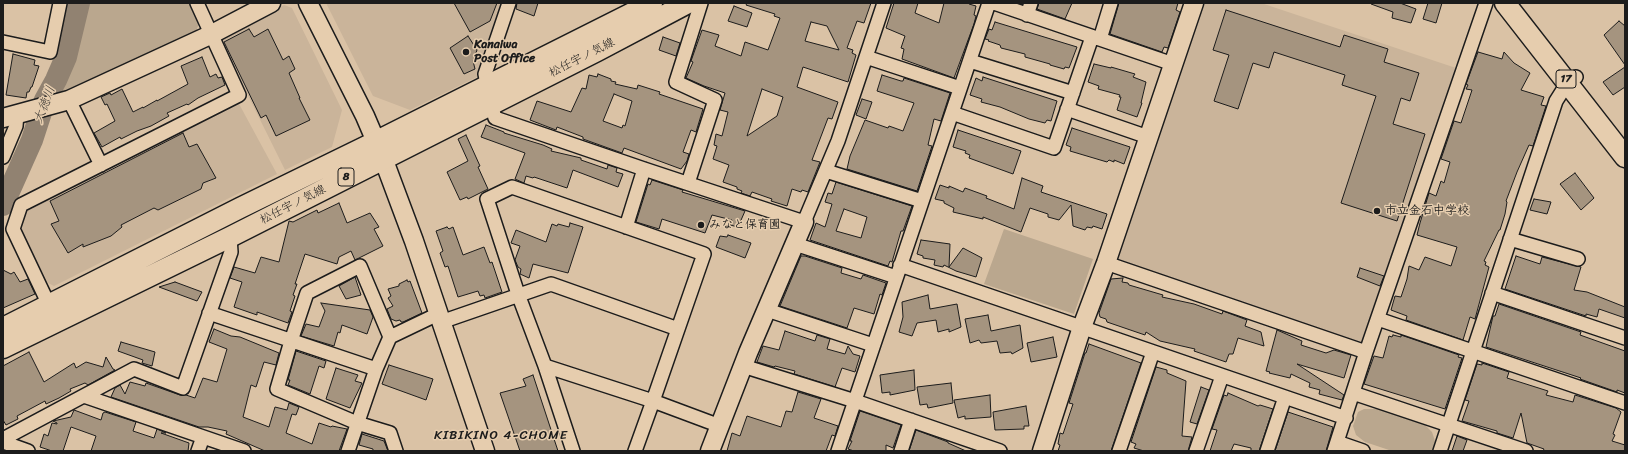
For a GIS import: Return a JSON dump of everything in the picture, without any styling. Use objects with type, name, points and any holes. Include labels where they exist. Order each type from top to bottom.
[{"type":"main road","name":"松任宇ノ気線","points":[[3,348],[230,237],[379,150],[489,95],[652,3]]},
{"type":"main road","name":"松任宇ノ気線","points":[[489,95],[597,51],[688,3]]},
{"type":"main road","name":"17","points":[[1505,3],[1625,138]]},
{"type":"main road","name":"17","points":[[1518,3],[1625,157]]},
{"type":"main road","name":"松任宇ノ気線","points":[[3,328],[240,208],[379,150]]},
{"type":"street","points":[[3,42],[50,52],[60,3]]},
{"type":"street","points":[[50,305],[13,230],[21,205],[239,95],[210,35],[197,3]]},
{"type":"street","points":[[3,157],[16,126],[14,115],[69,100],[210,35],[271,3]]},
{"type":"street","points":[[308,3],[364,116],[379,150],[414,241],[485,451]]},
{"type":"street","points":[[510,3],[485,74],[495,118],[804,222]]},
{"type":"street","points":[[688,183],[715,100],[676,82],[701,3]]},
{"type":"street","points":[[710,451],[743,366],[838,141],[884,3]]},
{"type":"street","points":[[838,451],[989,3]]},
{"type":"street","points":[[994,3],[1029,9],[1096,38],[1173,64]]},
{"type":"street","points":[[952,113],[1054,148],[1073,93],[1111,3]]},
{"type":"street","points":[[1042,451],[1082,327],[1106,263],[1194,3]]},
{"type":"street","points":[[1362,451],[1336,447],[1366,352],[1486,3]]},
{"type":"street","points":[[866,57],[960,88]]},
{"type":"street","points":[[970,60],[1073,93]]},
{"type":"street","points":[[1440,451],[1556,100],[1572,80]]},
{"type":"street","points":[[69,100],[101,165]]},
{"type":"street","points":[[1068,109],[1148,137]]},
{"type":"street","points":[[626,227],[644,169]]},
{"type":"street","points":[[826,171],[922,201]]},
{"type":"street","points":[[573,451],[545,366],[518,294],[487,199],[512,187],[704,254],[635,451]]},
{"type":"street","points":[[3,439],[134,369],[183,388],[231,252],[230,237]]},
{"type":"street","points":[[1510,239],[1578,260]]},
{"type":"street","points":[[795,244],[898,271],[1082,327],[1346,418]]},
{"type":"street","points":[[1106,263],[1366,352]]},
{"type":"street","points":[[390,337],[360,266],[307,293],[277,389],[357,423],[390,433],[396,451]]},
{"type":"street","points":[[348,451],[376,369],[390,337],[440,318],[551,284],[678,329]]},
{"type":"street","points":[[1492,293],[1625,338]]},
{"type":"street","points":[[767,310],[873,345]]},
{"type":"street","points":[[209,313],[376,369]]},
{"type":"street","points":[[1378,319],[1625,403]]},
{"type":"street","points":[[1119,451],[1153,352]]},
{"type":"street","points":[[545,366],[653,401],[720,426]]},
{"type":"street","points":[[743,366],[911,420],[974,447],[1000,451]]},
{"type":"street","points":[[1196,451],[1222,376]]},
{"type":"street","points":[[1354,393],[1448,425],[1511,449],[1526,451]]},
{"type":"street","points":[[84,396],[244,451]]},
{"type":"street","points":[[1267,451],[1285,397]]},
{"type":"street","points":[[901,451],[911,420]]},
{"type":"street","points":[[198,451],[203,437]]},
{"type":"street","points":[[3,439],[28,451]]},
{"type":"shaded area","points":[[85,3],[189,3],[199,23],[196,32],[57,94],[65,73],[73,60]]},
{"type":"shaded area","points":[[326,3],[504,3],[479,76],[410,110],[373,96]]},
{"type":"shaded area","points":[[1203,3],[1261,3],[1456,68],[1364,346],[1115,260]]},
{"type":"shaded area","points":[[284,5],[292,8],[342,110],[332,147],[285,170],[221,41],[223,37]]},
{"type":"shaded area","points":[[238,102],[277,174],[54,286],[48,283],[20,230],[21,220],[28,207]]},
{"type":"shaded area","points":[[1004,229],[1093,259],[1074,314],[984,284]]},
{"type":"shaded area","points":[[1364,409],[1378,409],[1425,425],[1432,432],[1435,441],[1433,449],[1431,451],[1392,451],[1365,442],[1356,435],[1353,426],[1358,412]]},
{"type":"building","points":[[454,3],[497,3],[490,21],[470,32]]},
{"type":"building","points":[[517,3],[538,3],[534,16],[516,9]]},
{"type":"building","points":[[747,3],[871,3],[864,23],[857,21],[847,48],[853,50],[852,53],[856,55],[848,82],[803,67],[797,87],[838,102],[832,119],[828,118],[812,160],[820,162],[808,192],[802,190],[801,192],[792,189],[787,206],[771,201],[772,199],[752,192],[750,196],[741,193],[742,191],[737,189],[737,187],[723,182],[729,165],[713,159],[717,146],[714,145],[716,134],[722,136],[728,112],[720,110],[725,93],[686,78],[693,62],[691,61],[702,30],[719,35],[715,46],[741,56],[745,42],[768,50],[780,18],[774,16],[775,14],[746,5]],"holes":[[[811,22],[827,26],[839,50],[805,41]],[[762,89],[783,97],[777,116],[747,136]]]},
{"type":"building","points":[[894,3],[918,3],[915,13],[939,23],[944,3],[969,3],[976,6],[974,24],[954,78],[902,59],[904,49],[901,48],[905,36],[886,28]]},
{"type":"building","points":[[1039,3],[1072,3],[1065,19],[1037,9]]},
{"type":"building","points":[[1119,3],[1178,3],[1176,10],[1180,12],[1168,48],[1164,47],[1162,52],[1110,34]]},
{"type":"building","points":[[1371,3],[1400,3],[1416,9],[1411,23],[1392,18],[1393,12]]},
{"type":"building","points":[[1428,3],[1442,3],[1436,23],[1423,19]]},
{"type":"building","points":[[734,6],[752,13],[747,27],[728,21]]},
{"type":"building","points":[[1226,10],[1340,47],[1344,35],[1388,49],[1384,62],[1419,73],[1410,101],[1401,98],[1393,124],[1425,134],[1397,221],[1341,203],[1376,96],[1342,85],[1345,75],[1274,52],[1269,68],[1253,63],[1238,109],[1214,101],[1229,55],[1213,50]]},
{"type":"building","points":[[1619,21],[1625,26],[1625,65],[1604,35]]},
{"type":"building","points":[[995,22],[1077,47],[1069,68],[1065,67],[1064,69],[1025,57],[1025,54],[1001,48],[1000,45],[988,41],[989,40],[985,39],[989,29],[992,30]]},
{"type":"building","points":[[249,29],[254,37],[268,29],[283,60],[289,56],[295,69],[289,73],[310,120],[276,136],[266,115],[261,118],[224,42]]},
{"type":"building","points":[[468,36],[477,50],[473,61],[475,69],[464,74],[450,48]]},
{"type":"building","points":[[663,37],[680,43],[676,56],[659,50]]},
{"type":"building","points":[[1478,52],[1502,59],[1504,52],[1514,63],[1530,73],[1521,90],[1544,97],[1541,105],[1546,106],[1533,146],[1529,145],[1506,201],[1505,214],[1500,230],[1484,261],[1486,262],[1485,265],[1489,267],[1475,319],[1470,317],[1463,340],[1406,320],[1407,316],[1391,310],[1395,296],[1401,297],[1407,279],[1409,266],[1419,270],[1425,257],[1451,266],[1457,247],[1417,235],[1429,193],[1436,196],[1441,181],[1444,183],[1450,162],[1441,159],[1454,121],[1461,123],[1472,90],[1466,89],[1468,85],[1466,84]]},
{"type":"building","points":[[13,54],[35,60],[34,65],[39,66],[32,87],[29,92],[27,92],[26,98],[6,95]]},
{"type":"building","points":[[202,57],[210,77],[216,74],[218,78],[222,77],[225,85],[198,98],[188,105],[187,104],[167,113],[169,116],[151,126],[121,139],[120,137],[102,147],[94,133],[115,121],[107,104],[105,105],[101,97],[110,93],[111,95],[122,89],[133,112],[188,84],[181,66]]},
{"type":"building","points":[[1094,64],[1135,74],[1133,77],[1146,82],[1142,103],[1137,117],[1117,110],[1121,97],[1119,97],[1120,95],[1098,89],[1099,86],[1088,82]]},
{"type":"building","points":[[1625,67],[1625,87],[1613,95],[1603,82]]},
{"type":"building","points":[[598,74],[611,79],[611,81],[616,82],[615,84],[637,89],[638,85],[703,109],[696,132],[691,130],[683,152],[689,154],[687,161],[681,169],[624,148],[622,153],[583,139],[583,137],[557,127],[556,130],[530,120],[537,101],[571,112],[582,88],[586,89],[589,75],[597,77]],"holes":[[[614,94],[632,101],[625,126],[623,125],[622,128],[603,121]]]},
{"type":"building","points":[[882,75],[901,81],[903,81],[904,78],[950,93],[941,121],[934,119],[928,145],[932,146],[917,191],[847,169],[850,156],[865,120],[888,128],[889,126],[903,131],[914,103],[877,91]]},
{"type":"building","points":[[983,77],[1057,101],[1051,121],[1047,120],[1045,123],[1029,119],[1000,107],[981,102],[982,99],[970,95],[976,78],[982,81]]},
{"type":"building","points":[[862,99],[872,102],[866,119],[856,115]]},
{"type":"building","points":[[486,125],[504,133],[543,145],[552,149],[551,151],[581,158],[581,160],[607,169],[608,165],[617,168],[616,172],[623,174],[618,187],[573,170],[567,188],[534,177],[526,176],[524,183],[515,179],[525,153],[481,137]]},
{"type":"building","points":[[1072,128],[1130,147],[1124,164],[1114,160],[1114,162],[1109,160],[1107,162],[1070,151],[1071,147],[1066,145]]},
{"type":"building","points":[[958,130],[1021,151],[1013,174],[969,158],[970,155],[965,153],[966,151],[953,147]]},
{"type":"building","points":[[183,133],[189,147],[197,144],[216,178],[203,183],[201,189],[158,210],[154,208],[121,225],[122,227],[111,236],[83,247],[83,244],[68,253],[51,224],[59,221],[50,201]]},
{"type":"building","points":[[466,135],[480,166],[478,167],[488,189],[468,199],[467,197],[460,200],[447,172],[468,161],[458,139]]},
{"type":"building","points":[[1575,173],[1594,198],[1581,210],[1560,184]]},
{"type":"building","points":[[1022,178],[1043,186],[1041,192],[1107,214],[1102,229],[1093,226],[1092,228],[1087,227],[1085,230],[1073,226],[1071,205],[1059,220],[1048,217],[1048,214],[1030,208],[1021,232],[983,217],[983,219],[953,212],[954,208],[944,203],[944,201],[935,199],[940,185],[949,188],[949,186],[963,192],[965,188],[987,196],[986,198],[1014,209]]},
{"type":"building","points":[[652,180],[683,190],[682,192],[745,211],[738,227],[730,225],[732,220],[712,215],[705,233],[662,219],[659,229],[636,222],[648,184],[650,185]]},
{"type":"building","points":[[836,182],[912,206],[903,231],[901,231],[892,262],[890,261],[888,266],[810,240],[816,223],[825,227],[832,204],[825,202],[828,193],[832,194]],"holes":[[[844,209],[867,217],[861,238],[836,231]]]},
{"type":"building","points":[[1534,199],[1551,202],[1547,214],[1530,210]]},
{"type":"building","points":[[339,203],[347,223],[370,213],[379,227],[374,229],[383,246],[355,260],[351,251],[339,257],[337,264],[305,254],[295,284],[297,284],[293,295],[295,296],[288,323],[257,312],[257,315],[234,307],[242,282],[230,278],[234,267],[255,273],[261,257],[279,262],[289,221],[293,222],[317,210],[318,213]]},
{"type":"building","points":[[570,223],[583,227],[568,273],[533,264],[529,278],[520,274],[521,269],[518,267],[515,260],[520,246],[511,243],[516,230],[546,242],[552,224],[569,227]]},
{"type":"building","points":[[447,227],[449,229],[453,227],[463,255],[484,247],[490,263],[492,262],[502,292],[485,298],[484,295],[480,296],[478,291],[458,297],[448,266],[445,267],[440,253],[443,251],[436,231]]},
{"type":"building","points":[[728,235],[751,243],[745,258],[716,247],[720,236],[727,237]]},
{"type":"building","points":[[921,240],[950,244],[949,267],[963,248],[982,258],[976,277],[956,271],[944,265],[943,267],[934,265],[935,260],[923,258],[923,256],[917,254]]},
{"type":"building","points":[[801,256],[842,268],[841,273],[861,279],[863,275],[886,283],[882,295],[880,294],[874,314],[854,308],[847,328],[780,306]]},
{"type":"building","points":[[1516,256],[1540,264],[1542,257],[1581,267],[1574,290],[1587,292],[1625,307],[1625,318],[1599,309],[1597,317],[1586,314],[1586,316],[1505,289]]},
{"type":"building","points":[[1360,268],[1384,276],[1380,286],[1357,277]]},
{"type":"building","points":[[3,270],[11,274],[14,272],[20,282],[28,279],[35,294],[3,308]]},
{"type":"building","points":[[355,277],[361,295],[346,299],[339,286]]},
{"type":"building","points":[[1123,278],[1122,282],[1163,295],[1162,297],[1194,304],[1222,314],[1223,311],[1247,320],[1245,326],[1261,332],[1264,346],[1238,338],[1233,354],[1229,354],[1226,362],[1194,351],[1195,349],[1160,341],[1146,332],[1145,335],[1107,322],[1106,319],[1100,317],[1099,313],[1111,279]]},
{"type":"building","points":[[407,280],[408,282],[410,281],[422,313],[403,322],[400,320],[396,321],[391,319],[387,309],[393,306],[388,298],[391,296],[388,289],[399,286],[399,284]]},
{"type":"building","points":[[175,282],[202,292],[197,301],[159,287]]},
{"type":"building","points":[[928,295],[930,309],[957,304],[961,327],[949,332],[949,329],[938,332],[936,320],[917,323],[912,336],[899,332],[903,317],[902,302]]},
{"type":"building","points":[[321,303],[370,310],[373,317],[367,334],[342,325],[340,333],[338,332],[334,346],[301,336],[306,324],[319,327],[325,311]]},
{"type":"building","points":[[1499,304],[1581,332],[1580,335],[1625,351],[1625,393],[1617,390],[1617,392],[1580,379],[1581,378],[1486,347],[1493,316],[1495,316]]},
{"type":"building","points":[[988,315],[991,331],[1020,325],[1023,348],[1012,354],[1011,352],[1000,353],[997,341],[981,343],[979,340],[970,343],[965,319]]},
{"type":"building","points":[[214,329],[231,336],[240,337],[279,353],[276,365],[264,362],[256,387],[251,385],[243,417],[269,427],[275,407],[287,410],[289,403],[299,407],[296,415],[292,414],[286,433],[312,444],[319,423],[331,427],[347,429],[339,451],[265,451],[226,434],[227,431],[208,427],[199,427],[111,397],[115,388],[120,385],[125,394],[130,382],[145,386],[146,383],[180,395],[195,398],[203,378],[217,382],[227,349],[209,342]]},
{"type":"building","points":[[1277,330],[1302,341],[1301,345],[1326,353],[1334,350],[1351,355],[1344,378],[1297,364],[1344,395],[1342,400],[1319,394],[1320,390],[1309,387],[1310,383],[1291,374],[1290,378],[1266,371]]},
{"type":"building","points":[[785,331],[815,341],[817,335],[830,339],[827,349],[845,354],[848,346],[853,354],[860,356],[855,372],[842,368],[835,387],[794,374],[795,371],[757,362],[763,346],[779,350]]},
{"type":"building","points":[[1393,335],[1401,337],[1401,335],[1459,355],[1458,357],[1462,358],[1445,409],[1364,384],[1374,356],[1383,358],[1389,336],[1392,337]]},
{"type":"building","points":[[1053,337],[1057,357],[1031,362],[1027,343]]},
{"type":"building","points":[[121,342],[155,352],[152,366],[142,363],[143,360],[118,351]]},
{"type":"building","points":[[1089,344],[1141,363],[1111,451],[1058,451],[1060,445],[1058,444],[1060,433],[1063,434],[1073,404],[1069,403]]},
{"type":"building","points":[[296,351],[326,361],[324,368],[319,366],[310,394],[288,385]]},
{"type":"building","points":[[29,352],[44,382],[74,363],[76,368],[86,362],[103,367],[106,357],[115,370],[88,385],[85,383],[70,389],[71,391],[46,404],[45,401],[17,416],[18,419],[6,425],[3,420],[3,366]]},
{"type":"building","points":[[1482,363],[1509,372],[1507,378],[1548,391],[1546,395],[1573,402],[1575,395],[1616,408],[1621,412],[1612,441],[1625,445],[1625,451],[1543,451],[1544,449],[1527,443],[1521,413],[1513,438],[1497,433],[1497,431],[1462,421],[1469,401],[1465,400],[1477,364],[1482,365]]},
{"type":"building","points":[[389,365],[433,379],[426,400],[382,384]]},
{"type":"building","points":[[1156,367],[1167,370],[1167,373],[1186,381],[1182,436],[1192,437],[1188,451],[1144,451],[1134,448],[1136,444],[1131,442]]},
{"type":"building","points":[[336,368],[358,375],[355,381],[362,383],[350,408],[326,399]]},
{"type":"building","points":[[914,370],[915,390],[890,395],[890,392],[882,393],[880,375]]},
{"type":"building","points":[[533,375],[558,451],[520,451],[500,393],[526,386],[523,379]]},
{"type":"building","points":[[951,383],[953,403],[928,408],[927,404],[920,405],[917,387]]},
{"type":"building","points":[[1201,387],[1209,390],[1197,424],[1190,422]]},
{"type":"building","points":[[798,392],[821,399],[814,418],[838,426],[835,436],[832,435],[826,451],[727,451],[732,433],[740,436],[747,416],[781,427],[786,411],[792,412]]},
{"type":"building","points":[[1228,393],[1258,406],[1260,405],[1273,409],[1259,451],[1251,451],[1251,448],[1234,444],[1231,451],[1210,451],[1217,430],[1212,429],[1224,395],[1227,396]]},
{"type":"building","points":[[990,395],[991,417],[965,419],[965,416],[958,418],[954,400]]},
{"type":"building","points":[[1026,406],[1029,426],[1024,426],[1024,429],[995,430],[993,412]]},
{"type":"building","points":[[74,410],[101,420],[103,413],[105,412],[136,422],[133,431],[154,438],[157,429],[166,433],[161,433],[189,443],[188,451],[91,451],[96,436],[71,427],[63,451],[52,451],[40,447],[44,434],[48,436],[52,423],[57,424],[53,421],[71,417]]},
{"type":"building","points":[[860,411],[901,425],[893,448],[886,445],[886,451],[854,451],[848,449],[852,441],[850,441]]},
{"type":"building","points":[[1288,412],[1333,427],[1326,451],[1275,451]]},
{"type":"building","points":[[916,430],[948,442],[966,451],[909,451]]},
{"type":"building","points":[[362,434],[384,441],[388,451],[373,451],[373,449],[359,445]]},
{"type":"building","points":[[1457,436],[1467,440],[1463,451],[1452,451]]},
{"type":"waterway","name":"大徳川","points":[[3,205],[32,140],[45,100],[66,57],[79,3]]},
{"type":"place","name":"Kanaiwa Post Office","points":[[466,52]]},
{"type":"place","name":"市立金石中学校","points":[[1377,211]]},
{"type":"place","name":"みなと保育園","points":[[701,225]]},
{"type":"district","name":"KIBIKINO 4-CHOME","points":[[501,436]]}]
